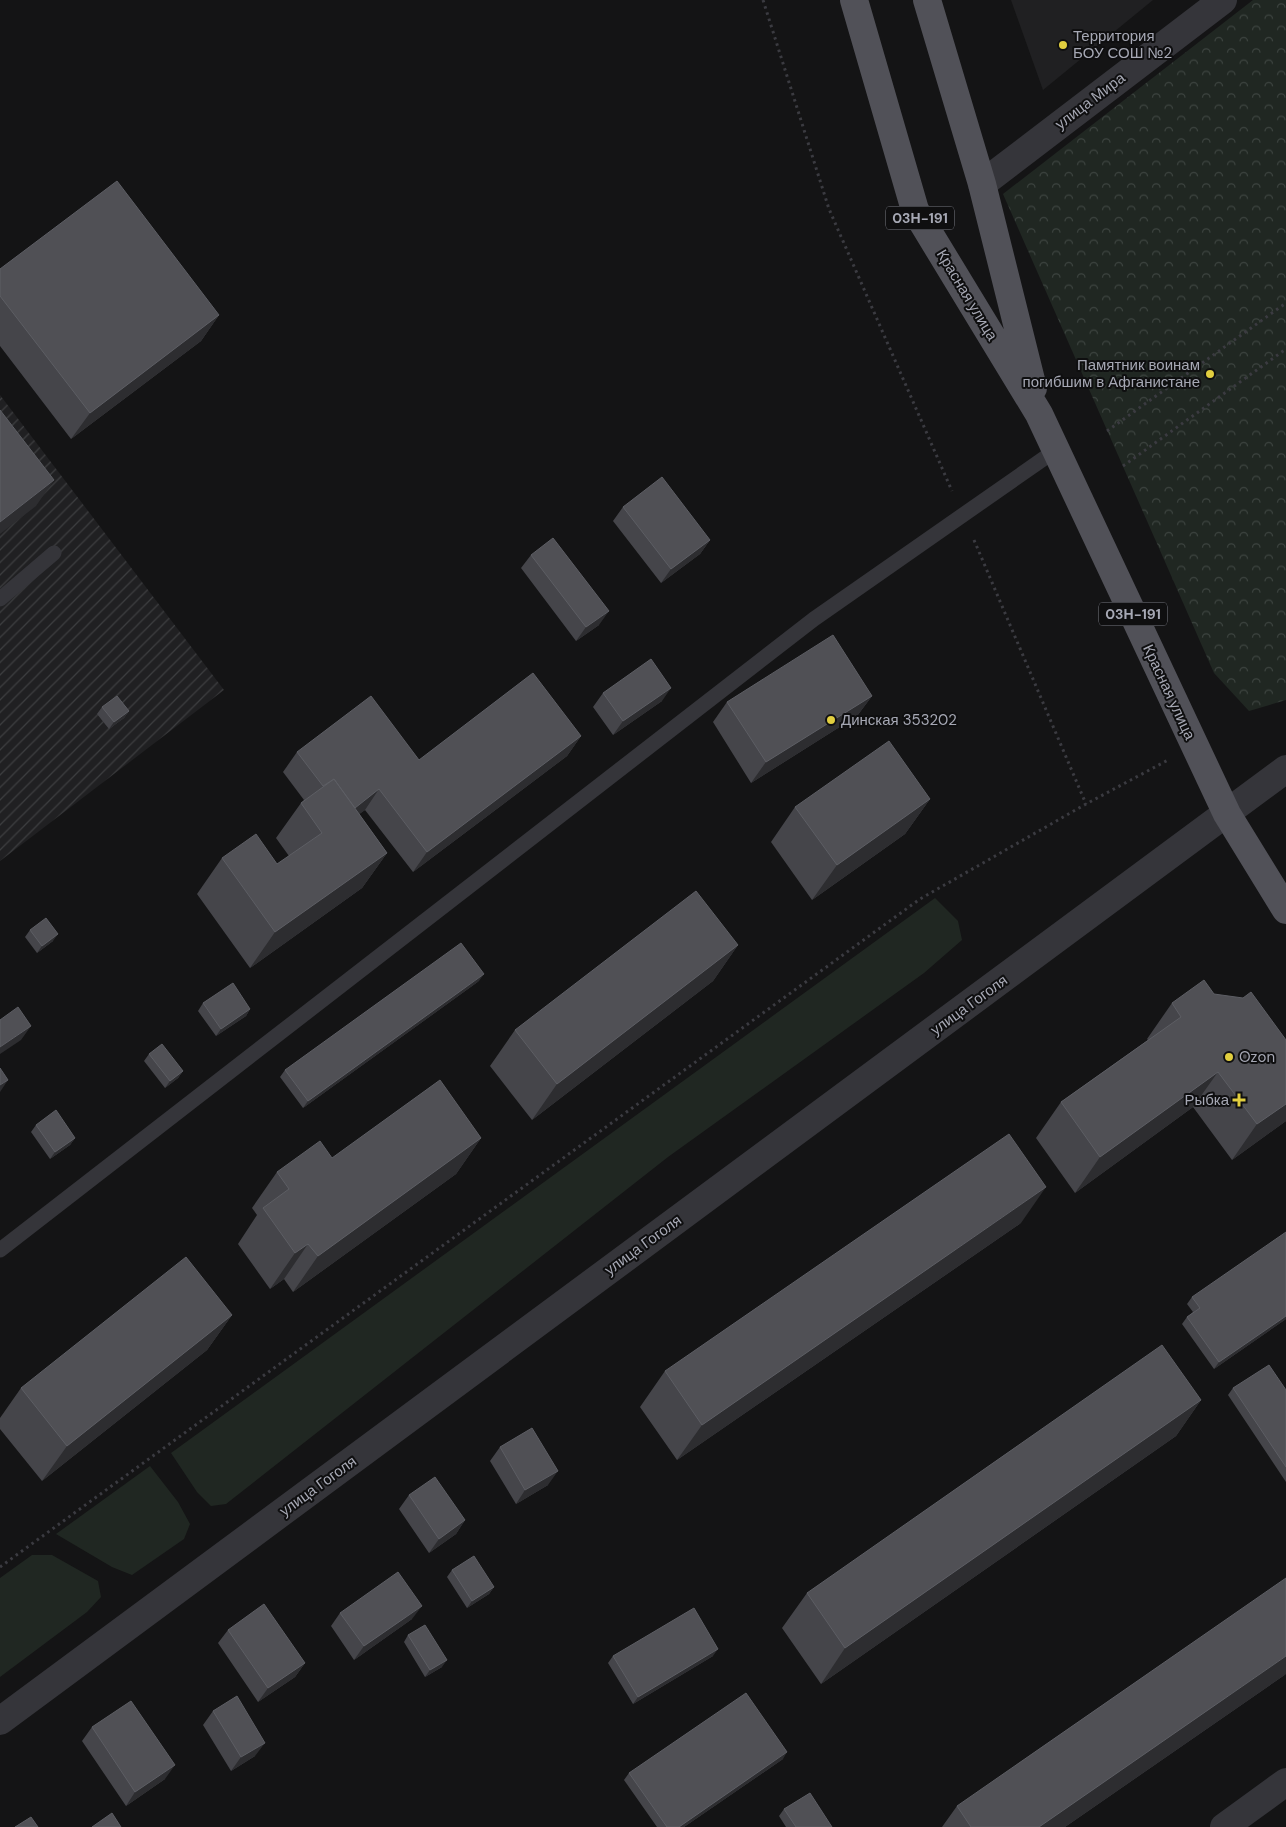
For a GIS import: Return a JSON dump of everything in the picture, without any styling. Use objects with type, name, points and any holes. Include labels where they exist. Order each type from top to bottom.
[{"type":"main road","name":"Красная улица","points":[[854,0],[915,210],[1039,414],[1227,814],[1286,910]]},
{"type":"main road","name":"Красная улица","points":[[927,0],[982,184],[1039,414]]},
{"type":"street","name":"улица Мира","points":[[982,184],[1223,0]]},
{"type":"street","name":"улица Гоголя","points":[[0,1721],[1286,769]]},
{"type":"street","points":[[1224,1827],[1286,1782]]},
{"type":"lane","points":[[0,1250],[806,625],[1056,450]]},
{"type":"lane","points":[[0,600],[54,553]]},
{"type":"path","points":[[763,0],[829,209],[963,515],[1086,804]]},
{"type":"path","points":[[1107,431],[1286,303]]},
{"type":"path","points":[[1123,466],[1286,348]]},
{"type":"path","points":[[0,1567],[920,899],[1194,745]]},
{"type":"shaded area","name":"Территория БОУ СОШ №2","points":[[1011,0],[1153,0],[1043,90]]},
{"type":"shaded area","points":[[0,395],[224,690],[0,861]]},
{"type":"green space","points":[[1253,0],[1286,0],[1286,700],[1249,711],[1214,673],[1003,194]]},
{"type":"green space","points":[[935,898],[958,921],[962,940],[924,973],[668,1157],[226,1504],[211,1506],[197,1492],[171,1453]]},
{"type":"green space","points":[[150,1466],[178,1502],[190,1524],[184,1539],[132,1575],[112,1567],[56,1534]]},
{"type":"green space","points":[[32,1555],[52,1555],[98,1581],[101,1597],[87,1612],[0,1677],[0,1578]]},
{"type":"building","points":[[117,181],[219,315],[90,413],[0,296],[0,269]]},
{"type":"building","points":[[0,410],[54,480],[0,522]]},
{"type":"building","points":[[662,477],[710,540],[671,569],[623,507]]},
{"type":"building","points":[[553,538],[609,611],[586,627],[531,555]]},
{"type":"building","points":[[833,635],[872,696],[766,762],[727,702]]},
{"type":"building","points":[[651,659],[671,688],[623,721],[603,693]]},
{"type":"building","points":[[533,673],[581,736],[427,852],[379,789],[355,808],[334,779],[323,786],[297,752],[371,696],[419,760]]},
{"type":"building","points":[[117,696],[129,711],[114,722],[102,707]]},
{"type":"building","points":[[889,741],[930,799],[837,865],[795,807]]},
{"type":"building","points":[[334,779],[387,853],[275,932],[222,858],[256,834],[277,864],[322,833],[301,803]]},
{"type":"building","points":[[696,891],[738,945],[557,1084],[515,1030]]},
{"type":"building","points":[[46,918],[58,934],[42,946],[30,930]]},
{"type":"building","points":[[461,943],[484,974],[308,1101],[285,1070]]},
{"type":"building","points":[[1204,980],[1214,994],[1243,998],[1251,992],[1286,1040],[1286,1104],[1257,1124],[1218,1072],[1100,1157],[1061,1102],[1181,1017],[1172,1003]]},
{"type":"building","points":[[233,983],[250,1009],[221,1029],[203,1003]]},
{"type":"building","points":[[18,1007],[31,1026],[0,1047],[0,1020]]},
{"type":"building","points":[[162,1044],[183,1071],[170,1081],[149,1054]]},
{"type":"building","points":[[0,1068],[8,1080],[0,1085]]},
{"type":"building","points":[[440,1080],[481,1138],[318,1256],[308,1244],[295,1253],[263,1208],[289,1189],[277,1172],[320,1141],[332,1158]]},
{"type":"building","points":[[56,1110],[75,1138],[55,1152],[36,1125]]},
{"type":"building","points":[[1009,1134],[1046,1187],[702,1425],[665,1371]]},
{"type":"building","points":[[1286,1232],[1286,1316],[1219,1362],[1187,1317],[1200,1308],[1192,1297]]},
{"type":"building","points":[[186,1257],[232,1315],[67,1446],[21,1388]]},
{"type":"building","points":[[1162,1345],[1201,1400],[845,1648],[807,1593]]},
{"type":"building","points":[[1269,1365],[1286,1390],[1286,1467],[1233,1388]]},
{"type":"building","points":[[532,1428],[558,1471],[525,1490],[500,1447]]},
{"type":"building","points":[[435,1477],[465,1520],[439,1539],[409,1495]]},
{"type":"building","points":[[474,1556],[494,1587],[472,1601],[452,1570]]},
{"type":"building","points":[[398,1572],[422,1606],[364,1646],[340,1613]]},
{"type":"building","points":[[1286,1578],[1286,1656],[1039,1827],[971,1827],[957,1806]]},
{"type":"building","points":[[264,1604],[305,1663],[268,1688],[228,1630]]},
{"type":"building","points":[[694,1608],[718,1649],[638,1697],[613,1656]]},
{"type":"building","points":[[425,1625],[447,1660],[430,1670],[408,1635]]},
{"type":"building","points":[[746,1693],[787,1752],[679,1827],[667,1827],[629,1773]]},
{"type":"building","points":[[237,1696],[265,1743],[241,1757],[213,1711]]},
{"type":"building","points":[[131,1701],[175,1765],[135,1792],[92,1727]]},
{"type":"building","points":[[810,1793],[832,1827],[796,1827],[784,1809]]},
{"type":"building","points":[[112,1813],[121,1827],[92,1827]]},
{"type":"building","points":[[31,1817],[38,1827],[15,1827]]},
{"type":"place","name":"Территория БОУ СОШ №2","points":[[1063,45]]},
{"type":"place","name":"Памятник воинам погибшим в Афганистане","points":[[1210,374]]},
{"type":"place","name":"Динская 353202","points":[[831,720]]},
{"type":"place","name":"Ozon","points":[[1229,1057]]},
{"type":"place","name":"Рыбка","points":[[1239,1100]]}]
